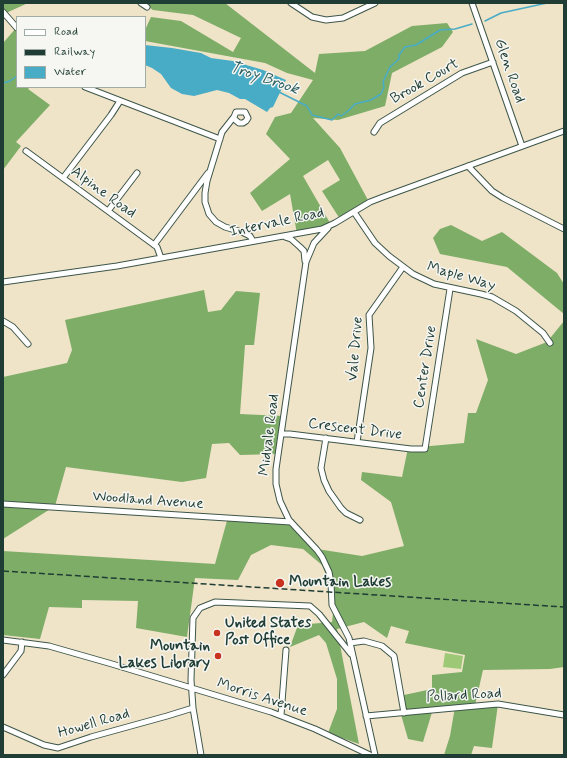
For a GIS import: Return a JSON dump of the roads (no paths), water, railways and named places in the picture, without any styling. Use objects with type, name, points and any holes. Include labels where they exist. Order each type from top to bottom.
[{"type":"street","points":[[141,3],[147,7]]},
{"type":"street","points":[[291,3],[312,17],[326,20],[343,18],[375,3]]},
{"type":"street","name":"Glen Road","points":[[472,3],[522,146]]},
{"type":"street","points":[[3,12],[16,27]]},
{"type":"street","name":"Brook Court","points":[[374,132],[380,123],[462,73],[493,62]]},
{"type":"street","points":[[88,88],[220,139]]},
{"type":"street","points":[[63,178],[120,101]]},
{"type":"street","points":[[233,118],[222,132],[204,197],[206,208],[216,222],[221,226],[250,236],[253,241]]},
{"type":"street","name":"Intervale Road","points":[[3,282],[48,277],[310,232],[334,224],[377,200],[564,131]]},
{"type":"street","name":"Alpine Road","points":[[26,151],[157,247],[161,258]]},
{"type":"street","points":[[468,166],[492,191],[503,198],[563,227]]},
{"type":"street","points":[[154,245],[211,169]]},
{"type":"street","points":[[108,211],[137,173]]},
{"type":"street","name":"Maple Way","points":[[354,212],[375,243],[403,267],[423,280],[434,284],[450,289],[492,297],[516,311],[543,333],[550,343]]},
{"type":"street","name":"Midvale Road","points":[[334,224],[318,237],[310,249],[306,262],[276,470],[276,484],[280,501],[291,522],[317,550],[326,564],[331,578],[332,605],[346,630],[350,643],[375,755]]},
{"type":"street","points":[[281,236],[291,239],[304,251],[306,262]]},
{"type":"street","name":"Vale Drive","points":[[358,442],[371,348],[368,315],[403,267]]},
{"type":"street","name":"Center Drive","points":[[426,449],[450,289]]},
{"type":"street","points":[[3,321],[13,327],[28,344]]},
{"type":"street","name":"Crescent Drive","points":[[281,434],[411,449],[426,449]]},
{"type":"street","points":[[326,438],[321,468],[324,480],[329,491],[341,508],[346,513],[360,520]]},
{"type":"street","name":"Woodland Avenue","points":[[3,504],[291,522]]},
{"type":"street","points":[[201,755],[193,708],[193,618],[197,611],[206,605],[215,602],[303,605],[313,608],[352,655]]},
{"type":"street","name":"Morris Avenue","points":[[3,640],[35,643],[63,650],[281,715],[370,755]]},
{"type":"street","points":[[350,643],[364,641],[382,646],[394,656],[404,713]]},
{"type":"street","points":[[3,675],[21,651],[22,642]]},
{"type":"street","points":[[281,715],[286,650]]},
{"type":"street","name":"Pollard Road","points":[[366,716],[498,704],[564,715]]},
{"type":"street","name":"Howell Road","points":[[3,727],[44,745],[58,748],[193,708]]},
{"type":"water","points":[[146,45],[201,53],[211,58],[233,61],[263,70],[286,80],[273,107],[267,112],[245,99],[240,99],[229,93],[217,90],[194,96],[182,94],[171,88],[161,74],[146,65]]},
{"type":"waterway","name":"Troy Brook","points":[[485,21],[501,13],[547,3]]},
{"type":"waterway","name":"Troy Brook","points":[[279,92],[307,106],[312,115],[332,120],[338,114],[341,116],[355,104],[371,100],[381,94],[384,87],[383,82],[390,67],[399,59],[399,55],[405,47],[416,45],[440,30],[455,29],[472,24]]},
{"type":"waterway","name":"Troy Brook","points":[[3,83],[10,81],[16,77]]},
{"type":"railway","points":[[3,571],[564,607]]},
{"type":"place","name":"Mountain Lakes","points":[[280,583]]},
{"type":"place","name":"United States Post Office","points":[[217,633]]},
{"type":"place","name":"Mountain Lakes Library","points":[[218,656]]}]
